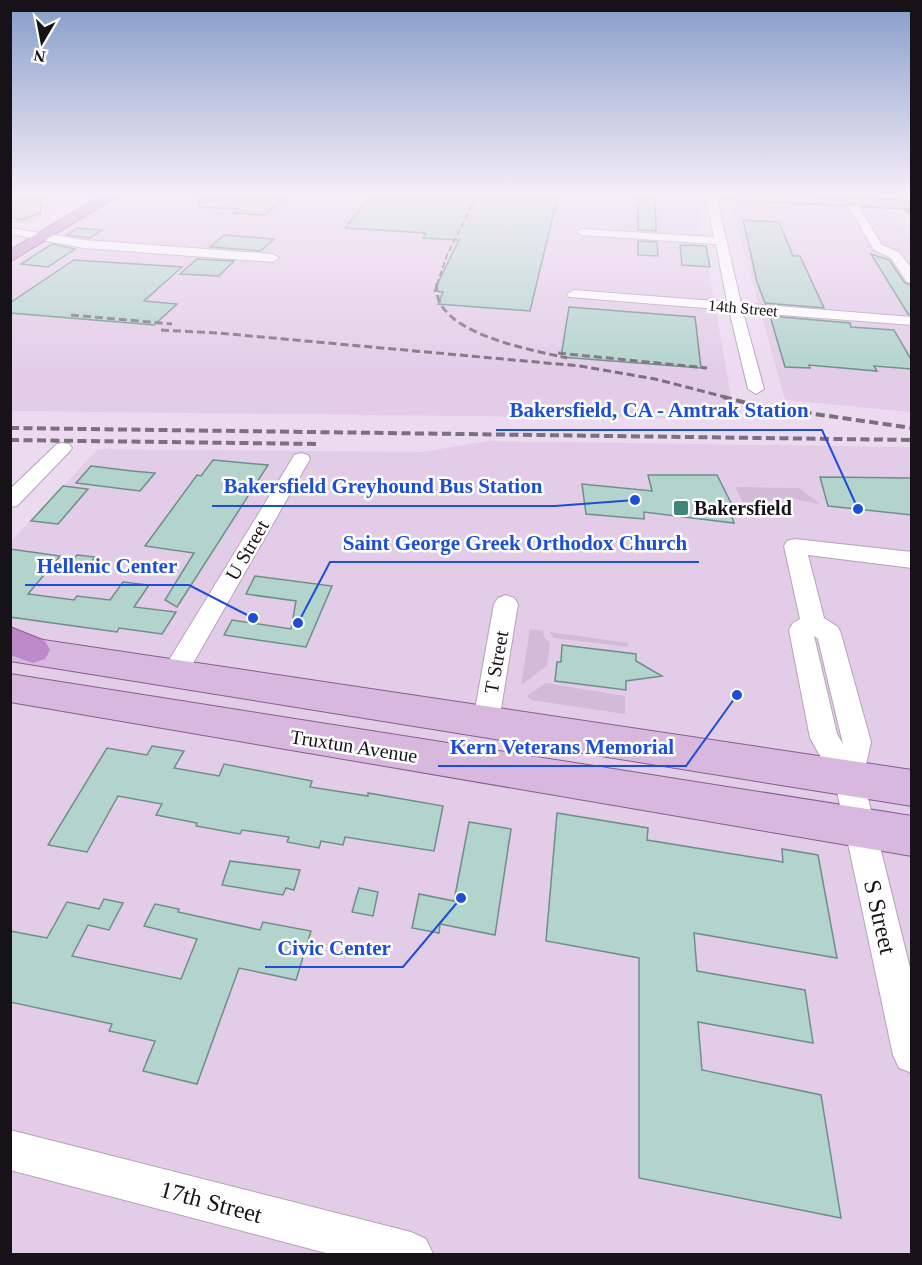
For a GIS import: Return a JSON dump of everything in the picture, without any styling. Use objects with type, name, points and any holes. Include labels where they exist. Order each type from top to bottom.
[{"type":"main road","points":[[16,648],[912,788]]},
{"type":"main road","name":"Truxtun Avenue","points":[[10,688],[912,836]]},
{"type":"street","points":[[219,254],[273,258]]},
{"type":"street","points":[[725,254],[735,307],[756,389]]},
{"type":"street","points":[[893,254],[912,279]]},
{"type":"street","name":"14th Street","points":[[574,294],[912,321]]},
{"type":"street","points":[[10,501],[63,448]]},
{"type":"street","name":"U Street","points":[[175,672],[301,459]]},
{"type":"street","name":"S Street","points":[[912,560],[795,546],[813,623],[801,630],[824,738],[849,778],[912,1055]]},
{"type":"street","name":"T Street","points":[[486,721],[506,604]]},
{"type":"street","name":"17th Street","points":[[10,1150],[411,1254]]},
{"type":"shaded area","points":[[28,254],[706,254],[735,419],[11,411],[11,265]]},
{"type":"shaded area","points":[[745,254],[911,254],[911,412],[785,400]]},
{"type":"shaded area","points":[[488,441],[911,447],[911,1254],[11,1254],[10,542],[98,449],[422,452]]},
{"type":"shaded area","points":[[735,487],[799,488],[820,504],[780,499],[765,502],[759,507],[745,507]]},
{"type":"shaded area","points":[[530,629],[543,631],[544,637],[550,643],[547,666],[521,685]]},
{"type":"shaded area","points":[[550,632],[628,643],[628,647],[554,638]]},
{"type":"shaded area","points":[[546,683],[625,696],[625,714],[531,700],[527,696]]},
{"type":"building","points":[[36,254],[67,254],[48,267],[21,264]]},
{"type":"building","points":[[452,254],[544,254],[530,311],[438,304],[443,292],[434,291]]},
{"type":"building","points":[[658,254],[658,256],[638,255]]},
{"type":"building","points":[[681,254],[708,254],[710,267],[682,265]]},
{"type":"building","points":[[751,254],[800,256],[824,308],[765,303]]},
{"type":"building","points":[[871,254],[889,260],[905,283],[912,285],[912,315],[908,314]]},
{"type":"building","points":[[197,259],[234,261],[219,276],[180,274]]},
{"type":"building","points":[[74,260],[182,267],[144,301],[177,304],[154,325],[10,313],[10,303]]},
{"type":"building","points":[[569,307],[695,317],[701,368],[561,357]]},
{"type":"building","points":[[770,316],[850,323],[851,327],[894,330],[912,361],[912,369],[874,366],[877,371],[809,365],[810,368],[785,367]]},
{"type":"building","points":[[213,460],[268,465],[177,607],[165,600],[194,553],[145,546],[197,475],[201,476]]},
{"type":"building","points":[[91,466],[155,473],[140,491],[76,483]]},
{"type":"building","points":[[648,475],[717,475],[734,509],[730,510],[734,523],[644,512],[644,519],[586,514],[582,484],[652,491]]},
{"type":"building","points":[[820,477],[912,478],[912,515],[828,506]]},
{"type":"building","points":[[63,486],[88,489],[58,524],[31,521]]},
{"type":"building","points":[[10,549],[60,556],[28,594],[74,600],[77,596],[110,600],[123,582],[149,585],[134,607],[176,612],[162,634],[119,628],[117,632],[10,617]]},
{"type":"building","points":[[77,555],[95,557],[84,571],[66,568]]},
{"type":"building","points":[[255,576],[332,586],[306,647],[224,635],[232,620],[291,629],[296,601],[246,594]]},
{"type":"building","points":[[562,645],[636,654],[636,661],[662,676],[626,681],[626,690],[555,681],[557,662],[561,662]]},
{"type":"building","points":[[152,746],[184,751],[174,768],[219,776],[224,764],[312,781],[310,787],[368,796],[368,793],[443,806],[434,851],[345,837],[343,845],[321,841],[319,848],[287,842],[289,837],[242,830],[240,834],[196,826],[197,823],[156,815],[162,804],[118,796],[87,852],[48,845],[107,748],[147,755]]},
{"type":"building","points":[[557,813],[648,828],[647,840],[783,862],[782,849],[818,855],[837,958],[694,933],[697,971],[805,990],[813,1043],[698,1022],[702,1070],[821,1095],[841,1218],[639,1178],[639,958],[546,941]]},
{"type":"building","points":[[469,822],[511,829],[495,935],[440,924],[439,933],[412,928],[419,894],[454,901]]},
{"type":"building","points":[[230,861],[300,870],[294,890],[286,888],[283,895],[222,885]]},
{"type":"building","points":[[359,888],[378,892],[373,916],[352,912]]},
{"type":"building","points":[[104,899],[123,903],[109,930],[88,925],[72,956],[181,979],[197,939],[144,926],[155,904],[179,909],[178,912],[260,930],[263,922],[311,931],[296,980],[239,968],[197,1084],[143,1071],[155,1041],[109,1031],[112,1024],[10,1002],[10,931],[47,938],[67,902],[99,909]]},
{"type":"railway","points":[[437,284],[447,254]]},
{"type":"railway","points":[[437,284],[439,300],[449,315],[466,327],[509,344],[567,358]]},
{"type":"railway","points":[[71,315],[172,324]]},
{"type":"railway","points":[[161,330],[218,333],[580,366],[655,379],[729,398]]},
{"type":"railway","points":[[558,353],[707,368]]},
{"type":"railway","points":[[723,397],[759,406],[912,428]]},
{"type":"railway","points":[[10,428],[912,440]]},
{"type":"railway","points":[[10,440],[318,444]]},
{"type":"place","name":"Bakersfield Greyhound Bus Station","points":[[635,500]]},
{"type":"place","name":"Bakersfield","points":[[681,508]]},
{"type":"place","name":"Bakersfield, CA - Amtrak Station","points":[[858,509]]},
{"type":"place","name":"Hellenic Center","points":[[253,618]]},
{"type":"place","name":"Saint George Greek Orthodox Church","points":[[298,623]]},
{"type":"place","name":"Kern Veterans Memorial","points":[[737,695]]},
{"type":"place","name":"Civic Center","points":[[461,898]]}]
